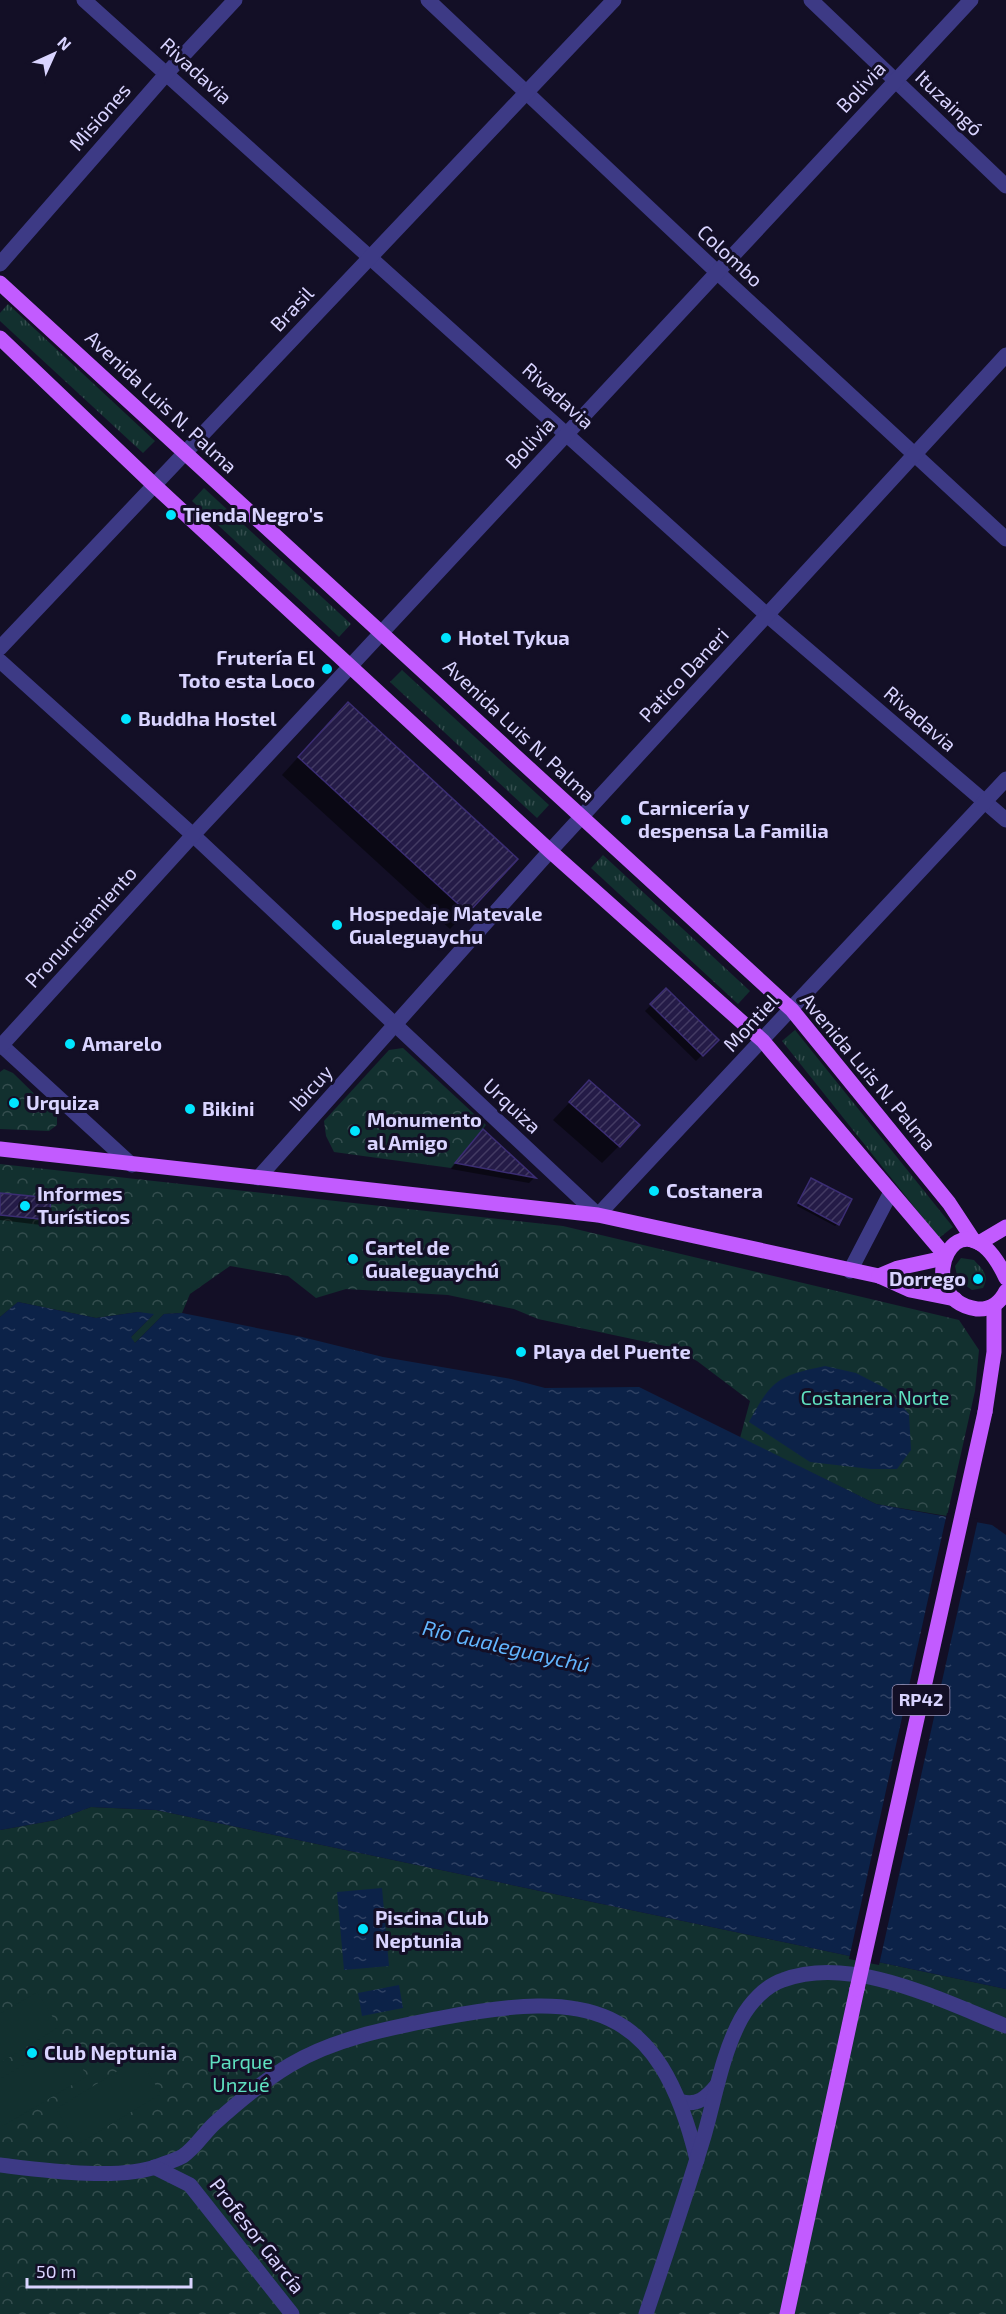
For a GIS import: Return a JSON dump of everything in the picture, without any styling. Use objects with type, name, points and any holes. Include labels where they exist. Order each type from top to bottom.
[{"type":"main road","name":"Avenida Luis N. Palma","points":[[0,283],[792,1010],[949,1203],[977,1242],[998,1262],[1006,1278]]},
{"type":"main road","points":[[0,338],[154,485],[550,851],[763,1041],[944,1256]]},
{"type":"main road","points":[[0,1149],[598,1215],[879,1276],[910,1290],[955,1299]]},
{"type":"main road","points":[[1002,1299],[979,1309],[964,1306],[955,1299],[943,1282],[944,1256],[951,1244],[964,1240],[977,1242],[1006,1227]]},
{"type":"main road","points":[[879,1276],[944,1256]]},
{"type":"main road","name":"RP42","points":[[788,2314],[857,1989],[986,1412],[1002,1299]]},
{"type":"street","name":"Rivadavia","points":[[84,0],[768,615],[1006,820]]},
{"type":"street","name":"Misiones","points":[[0,264],[167,73],[235,0]]},
{"type":"street","name":"Colombo","points":[[429,0],[717,272],[1006,539]]},
{"type":"street","name":"Brasil","points":[[0,648],[614,0]]},
{"type":"street","name":"Ituzaingó","points":[[811,0],[1006,186]]},
{"type":"street","name":"Bolivia","points":[[193,835],[971,0]]},
{"type":"street","name":"Patico Daneri","points":[[396,1025],[550,851],[768,615],[914,452],[1006,355]]},
{"type":"street","name":"Urquiza","points":[[0,661],[193,835],[598,1215]]},
{"type":"street","name":"Montiel","points":[[598,1215],[986,804],[1006,779]]},
{"type":"street","name":"Pronunciamiento","points":[[0,1045],[193,835]]},
{"type":"street","name":"Ibicuy","points":[[258,1178],[396,1025]]},
{"type":"street","points":[[0,1045],[132,1165]]},
{"type":"street","points":[[850,1271],[891,1192]]},
{"type":"street","points":[[646,2314],[697,2160],[732,2039],[750,2004],[767,1989],[783,1980],[812,1974],[882,1978],[1006,2026]]},
{"type":"street","points":[[0,2165],[122,2172],[154,2167],[183,2156],[250,2091],[301,2060],[340,2042],[388,2029],[518,2005],[562,2005],[594,2012],[624,2026],[650,2048],[669,2075],[680,2101],[697,2160]]},
{"type":"street","points":[[680,2101],[689,2104],[698,2102],[707,2097],[720,2082]]},
{"type":"street","points":[[183,2156],[190,2185]]},
{"type":"street","points":[[154,2167],[190,2185]]},
{"type":"street","name":"Profesor García","points":[[190,2185],[292,2314]]},
{"type":"green space","points":[[8,304],[155,441],[143,453],[0,321],[0,313]]},
{"type":"green space","points":[[204,488],[351,624],[339,637],[192,501]]},
{"type":"green space","points":[[402,670],[549,805],[537,818],[390,682]]},
{"type":"green space","points":[[603,855],[750,991],[738,1004],[591,868]]},
{"type":"green space","points":[[795,1030],[953,1227],[939,1238],[782,1041]]},
{"type":"green space","points":[[403,1048],[486,1125],[451,1168],[334,1152],[326,1136],[324,1121],[389,1050]]},
{"type":"green space","points":[[4,1069],[13,1073],[57,1116],[57,1125],[49,1131],[0,1129],[0,1072]]},
{"type":"green space","name":"Costanera Norte","points":[[0,1164],[563,1226],[959,1320],[979,1350],[975,1391],[947,1516],[876,1504],[740,1438],[750,1401],[697,1361],[670,1347],[538,1319],[514,1309],[448,1295],[346,1289],[316,1298],[288,1276],[230,1266],[190,1294],[182,1313],[164,1314],[135,1343],[130,1338],[153,1315],[138,1312],[96,1318],[18,1302],[0,1317]]},
{"type":"green space","points":[[961,1258],[974,1260],[982,1269],[986,1279],[983,1288],[972,1290],[958,1280],[955,1266]]},
{"type":"green space","name":"Parque Unzué","points":[[91,1807],[156,1810],[1006,1989],[1006,2314],[0,2314],[0,1830],[56,1820]]},
{"type":"green space","points":[[37,1992],[59,2027],[0,2063],[0,2014]]},
{"type":"green space","points":[[65,2040],[87,2076],[3,2126],[0,2121],[0,2079]]},
{"type":"green space","points":[[139,2058],[161,2094],[78,2144],[56,2109]]},
{"type":"water","name":"Río Gualeguaychú","points":[[18,1302],[96,1318],[138,1312],[154,1314],[131,1337],[135,1343],[164,1314],[182,1313],[302,1337],[383,1357],[511,1379],[545,1388],[639,1387],[876,1504],[992,1525],[1006,1535],[1006,1989],[156,1810],[91,1807],[56,1820],[0,1830],[0,1317]]},
{"type":"water","points":[[825,1366],[856,1373],[887,1389],[909,1414],[911,1450],[897,1469],[871,1469],[810,1462],[749,1422],[764,1397],[778,1382],[797,1373]]},
{"type":"water","name":"Piscina Club Neptunia","points":[[382,1888],[389,1966],[344,1970],[337,1892]]},
{"type":"water","points":[[399,1985],[403,2008],[362,2016],[358,1993]]},
{"type":"pier","points":[[947,1513],[978,1519],[879,1965],[849,1959]]},
{"type":"building","points":[[348,702],[518,859],[468,913],[298,757]]},
{"type":"building","points":[[666,988],[719,1040],[703,1056],[650,1004]]},
{"type":"building","points":[[589,1080],[640,1125],[620,1147],[569,1102]]},
{"type":"building","points":[[483,1129],[536,1178],[455,1163]]},
{"type":"building","points":[[811,1178],[852,1199],[839,1225],[798,1203]]},
{"type":"building","name":"Informes Turísticos","points":[[0,1193],[51,1198],[49,1220],[0,1215]]},
{"type":"place","name":"Tienda Negro's","points":[[171,515]]},
{"type":"place","name":"Hotel Tykua","points":[[446,638]]},
{"type":"place","name":"Frutería El Toto esta Loco","points":[[327,669]]},
{"type":"place","name":"Buddha Hostel","points":[[126,719]]},
{"type":"place","name":"Carnicería y despensa La Familia","points":[[626,820]]},
{"type":"place","name":"Hospedaje Matevale Gualeguaychu","points":[[337,925]]},
{"type":"place","name":"Amarelo","points":[[70,1044]]},
{"type":"place","name":"Urquiza","points":[[14,1103]]},
{"type":"place","name":"Bikini","points":[[190,1109]]},
{"type":"place","name":"Monumento al Amigo","points":[[355,1131]]},
{"type":"place","name":"Costanera","points":[[654,1191]]},
{"type":"place","name":"Informes Turísticos","points":[[25,1206]]},
{"type":"place","name":"Cartel de Gualeguaychú","points":[[353,1259]]},
{"type":"place","name":"Dorrego","points":[[978,1279]]},
{"type":"place","name":"Playa del Puente","points":[[521,1352]]},
{"type":"place","name":"Piscina Club Neptunia","points":[[363,1929]]},
{"type":"place","name":"Club Neptunia","points":[[32,2053]]}]
